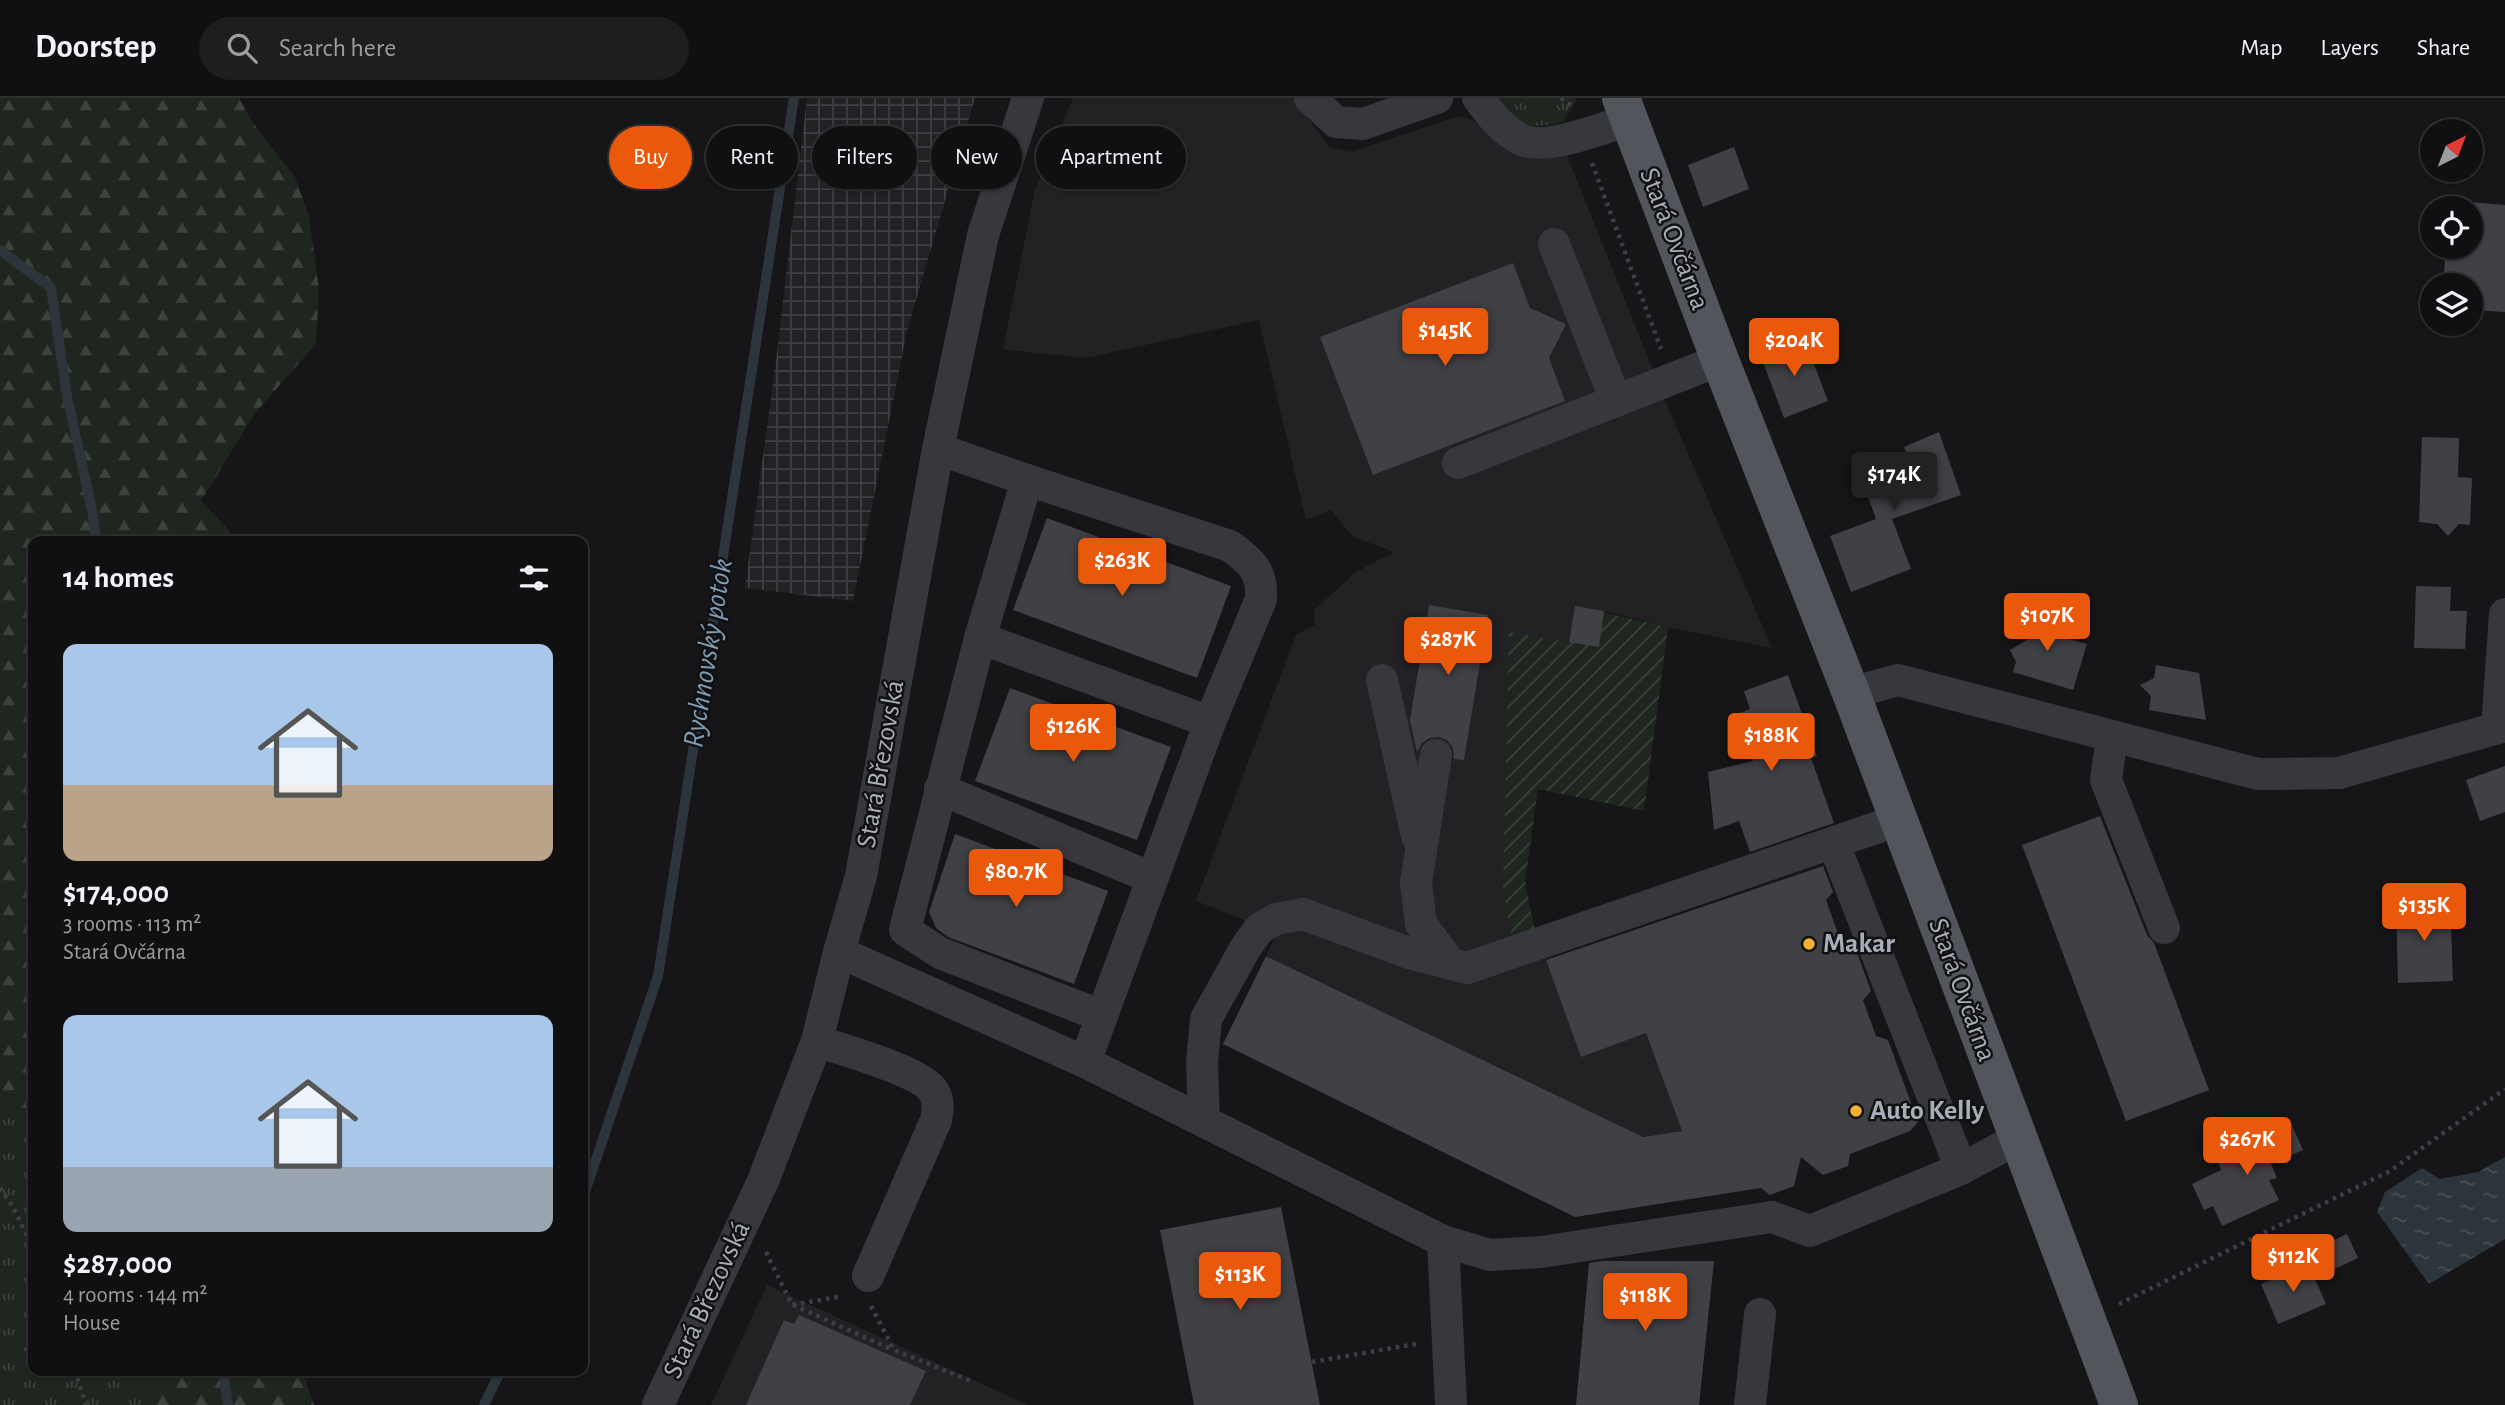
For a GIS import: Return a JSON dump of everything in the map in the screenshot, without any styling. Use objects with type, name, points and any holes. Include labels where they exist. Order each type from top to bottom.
[{"type":"main road","name":"Stará Ovčárna","points":[[1625,109],[1851,693],[2119,1405]]},
{"type":"street","name":"Stará Březovská","points":[[658,1405],[763,1181],[817,1041],[861,876],[938,449],[984,235],[1028,98]]},
{"type":"street","points":[[1310,98],[1336,122],[1363,124],[1437,98]]},
{"type":"street","points":[[1478,98],[1496,122],[1523,141],[1559,141],[1581,134],[1625,109]]},
{"type":"street","points":[[1554,243],[1616,401]]},
{"type":"street","points":[[1458,463],[1720,360]]},
{"type":"street","points":[[938,449],[1230,545],[1246,557],[1262,583],[1261,599],[1210,722],[1085,1062]]},
{"type":"street","points":[[1027,480],[980,638],[905,930],[940,953],[1102,1016]]},
{"type":"street","points":[[1851,693],[1898,680],[2259,774],[2339,773],[2501,727],[2505,614]]},
{"type":"street","points":[[980,638],[1210,722]]},
{"type":"street","points":[[1382,680],[1421,854]]},
{"type":"street","points":[[2112,736],[2106,780],[2164,928]]},
{"type":"street","points":[[1436,755],[1416,883],[1421,924],[1450,963]]},
{"type":"street","points":[[940,789],[1152,878]]},
{"type":"street","points":[[1204,1121],[1202,1062],[1206,1019],[1259,929],[1276,919],[1303,914],[1409,953],[1467,968],[1899,820]]},
{"type":"street","points":[[1834,844],[1961,1169]]},
{"type":"street","points":[[839,952],[1085,1062],[1443,1241],[1490,1255],[1541,1252],[1772,1217],[1810,1231],[1961,1169],[2017,1139]]},
{"type":"street","points":[[817,1041],[890,1066],[916,1078],[934,1091],[938,1105],[936,1120],[863,1291]]},
{"type":"street","points":[[1443,1241],[1451,1405]]},
{"type":"street","points":[[1750,1405],[1760,1314]]},
{"type":"path","points":[[1561,98],[1573,106],[1672,379]]},
{"type":"path","points":[[2087,1320],[2390,1171],[2505,1089]]},
{"type":"path","points":[[0,1188],[28,1238]]},
{"type":"path","points":[[741,1226],[766,1252],[792,1305],[971,1381]]},
{"type":"path","points":[[792,1305],[863,1291],[896,1351]]},
{"type":"path","points":[[1312,1362],[1424,1343]]},
{"type":"path","points":[[77,1376],[86,1405]]},
{"type":"shaded area","points":[[807,98],[975,98],[967,126],[931,126],[931,189],[948,189],[907,331],[853,601],[745,588]]},
{"type":"shaded area","points":[[1073,98],[1292,98],[1330,147],[1350,152],[1459,116],[1473,120],[1511,148],[1565,151],[1666,403],[1772,648],[1575,607],[1569,642],[1503,887],[1535,930],[1581,1056],[1646,1033],[1682,1131],[1613,1141],[1620,1126],[1266,956],[1277,933],[1196,901],[1296,635],[1315,625],[1314,610],[1356,572],[1394,552],[1353,537],[1331,510],[1306,520],[1259,320],[1086,358],[1003,349],[1036,188],[1186,189],[1186,126],[1061,126]]},
{"type":"shaded area","points":[[767,1285],[1028,1405],[711,1405]]},
{"type":"green space","points":[[0,98],[239,98],[253,123],[295,177],[309,217],[319,289],[316,344],[255,413],[201,501],[232,536],[28,536],[28,1121],[0,1089]]},
{"type":"green space","points":[[1496,100],[1577,100],[1563,122],[1537,126],[1511,119]]},
{"type":"green space","points":[[1575,606],[1668,627],[1644,811],[1538,789],[1525,882],[1535,930],[1512,939],[1503,887],[1509,632],[1569,642]]},
{"type":"green space","points":[[0,1089],[28,1121],[28,1376],[148,1376],[155,1405],[0,1405]]},
{"type":"green space","points":[[148,1376],[304,1376],[314,1405],[155,1405]]},
{"type":"water","points":[[2505,1157],[2505,1239],[2429,1284],[2377,1212],[2385,1192],[2422,1168],[2440,1179],[2478,1172]]},
{"type":"building","points":[[1734,147],[1749,189],[1703,207],[1688,165]]},
{"type":"building","points":[[2483,203],[2505,205],[2505,312],[2483,311],[2483,273],[2444,272],[2445,259],[2483,259]]},
{"type":"building","points":[[1513,263],[1530,308],[1566,324],[1549,358],[1565,401],[1373,475],[1320,337]]},
{"type":"building","points":[[1804,338],[1828,401],[1784,418],[1760,354]]},
{"type":"building","points":[[1939,432],[1961,495],[1892,519],[1911,569],[1851,592],[1830,536],[1876,519],[1861,477],[1909,460],[1904,447]]},
{"type":"building","points":[[2422,437],[2459,438],[2458,477],[2472,478],[2470,525],[2459,524],[2448,536],[2437,524],[2419,522]]},
{"type":"building","points":[[1047,518],[1231,586],[1197,678],[1013,610]]},
{"type":"building","points":[[2416,586],[2451,587],[2450,611],[2467,611],[2465,649],[2414,648]]},
{"type":"building","points":[[1429,605],[1488,615],[1464,760],[1454,759],[1453,748],[1447,740],[1439,737],[1429,738],[1417,752],[1410,720]]},
{"type":"building","points":[[1575,606],[1604,611],[1599,647],[1569,642]]},
{"type":"building","points":[[2011,607],[2071,634],[2069,639],[2087,644],[2073,690],[2013,672],[2016,662],[2010,650],[2027,640]]},
{"type":"building","points":[[2156,665],[2199,673],[2206,720],[2149,710],[2151,696],[2140,685],[2154,678]]},
{"type":"building","points":[[1788,675],[1817,756],[1811,758],[1834,823],[1750,852],[1739,821],[1714,830],[1708,772],[1753,761],[1737,714],[1750,709],[1744,691]]},
{"type":"building","points":[[1010,688],[1171,747],[1137,840],[975,781]]},
{"type":"building","points":[[2505,766],[2505,812],[2480,821],[2466,780]]},
{"type":"building","points":[[2100,816],[2147,935],[2154,943],[2209,1090],[2126,1121],[2022,845]]},
{"type":"building","points":[[955,834],[1108,891],[1074,984],[948,937],[936,928],[929,912]]},
{"type":"building","points":[[1823,866],[1833,892],[1826,900],[1845,953],[1858,955],[1871,991],[1863,1000],[1876,1036],[1888,1040],[1918,1122],[1910,1131],[1850,1154],[1848,1166],[1823,1175],[1801,1157],[1794,1186],[1770,1195],[1761,1188],[1575,1217],[1223,1044],[1266,956],[1643,1137],[1682,1131],[1646,1033],[1581,1057],[1546,960]]},
{"type":"building","points":[[2450,902],[2453,981],[2398,983],[2396,904]]},
{"type":"building","points":[[2291,1123],[2303,1150],[2273,1163],[2263,1144],[2277,1178],[2269,1180],[2279,1200],[2222,1226],[2213,1206],[2204,1210],[2192,1184],[2221,1170],[2218,1162],[2262,1142],[2259,1137]]},
{"type":"building","points":[[1281,1207],[1320,1405],[1194,1405],[1160,1230]]},
{"type":"building","points":[[2347,1234],[2358,1258],[2326,1273],[2315,1249]]},
{"type":"building","points":[[1714,1261],[1699,1405],[1576,1405],[1589,1263]]},
{"type":"building","points":[[2308,1263],[2326,1304],[2278,1324],[2261,1284]]},
{"type":"building","points":[[799,1315],[926,1371],[910,1405],[746,1405],[784,1320],[794,1324]]},
{"type":"waterway","name":"Rychnovský potok","points":[[588,1183],[658,976],[794,98]]},
{"type":"waterway","points":[[0,250],[51,288],[67,396],[95,536]]},
{"type":"waterway","points":[[224,1376],[228,1405]]},
{"type":"waterway","name":"Rychnovský potok","points":[[484,1405],[498,1376]]},
{"type":"place","name":"Makar","points":[[1809,944]]},
{"type":"place","name":"Auto Kelly","points":[[1856,1111]]}]
